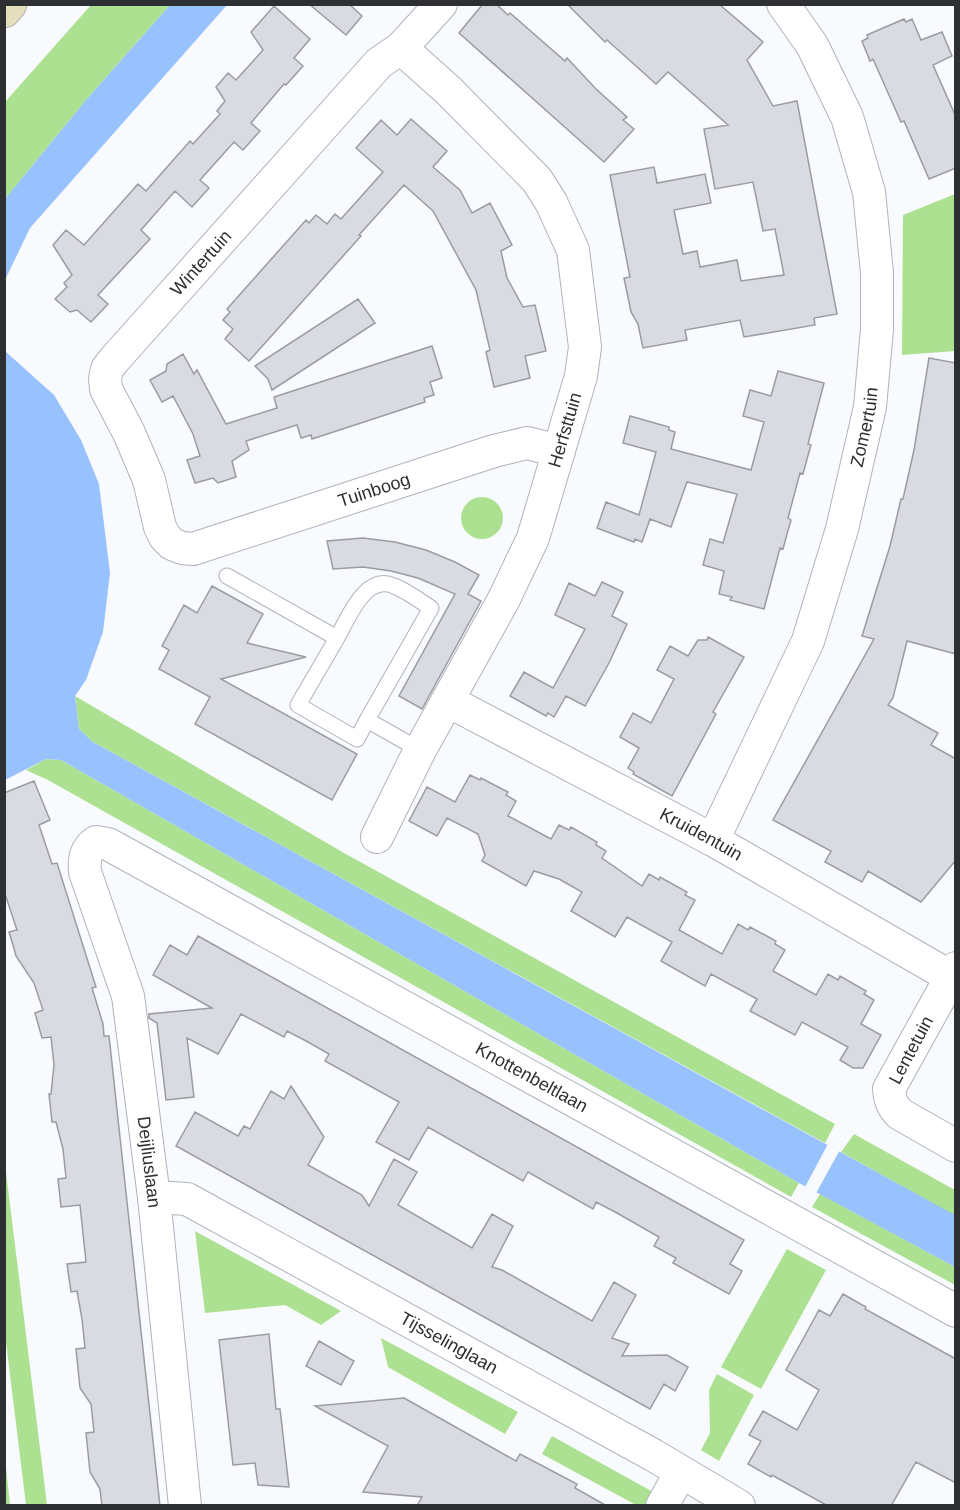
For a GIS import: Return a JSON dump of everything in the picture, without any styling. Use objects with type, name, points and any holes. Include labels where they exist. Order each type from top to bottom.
[{"type":"main road","points":[[4,11],[10,4]]},
{"type":"street","name":"Wintertuin","points":[[192,549],[182,549],[172,544],[160,527],[149,480],[129,433],[105,389],[107,369],[379,63],[401,48],[441,4]]},
{"type":"street","name":"Zomertuin","points":[[713,840],[808,641],[842,529],[870,407],[876,340],[877,273],[869,192],[847,117],[812,45],[783,4]]},
{"type":"street","name":"Herfsttuin","points":[[377,837],[420,750],[504,599],[532,537],[580,376],[585,347],[573,250],[551,202],[537,180],[449,91],[401,48]]},
{"type":"street","name":"Tuinboog","points":[[192,549],[494,451],[527,443],[559,451]]},
{"type":"street","name":"Kruidentuin","points":[[448,701],[713,840],[953,973]]},
{"type":"street","name":"Deijliuslaan","points":[[108,844],[96,842],[88,848],[84,860],[85,872],[128,996],[154,1197],[184,1506]]},
{"type":"street","name":"Knottenbeltlaan","points":[[108,844],[956,1311]]},
{"type":"street","name":"Lentetuin","points":[[953,973],[889,1089],[894,1108],[916,1124],[956,1146]]},
{"type":"street","name":"Tijsselinglaan","points":[[154,1197],[187,1199],[739,1506]]},
{"type":"street","points":[[662,1506],[681,1472]]},
{"type":"lane","points":[[227,576],[337,638]]},
{"type":"lane","points":[[388,584],[431,608],[368,720],[357,739],[298,705],[364,592],[372,586],[388,584]]},
{"type":"lane","points":[[368,720],[420,750]]},
{"type":"green space","points":[[91,5],[170,5],[86,100],[5,199],[5,102]]},
{"type":"green space","points":[[955,194],[955,351],[902,355],[903,215]]},
{"type":"green space","points":[[482,497],[497,503],[503,518],[497,533],[482,539],[467,533],[461,518],[467,503]]},
{"type":"green space","points":[[75,696],[344,853],[835,1124],[825,1143],[93,742],[79,729]]},
{"type":"green space","points":[[46,759],[61,760],[799,1183],[791,1197],[48,780],[26,770]]},
{"type":"green space","points":[[854,1134],[955,1190],[955,1216],[841,1152]]},
{"type":"green space","points":[[4,1164],[47,1505],[26,1505],[5,1334]]},
{"type":"green space","points":[[820,1194],[955,1267],[955,1285],[812,1207]]},
{"type":"green space","points":[[195,1231],[341,1311],[321,1325],[285,1305],[205,1313]]},
{"type":"green space","points":[[787,1249],[826,1270],[761,1389],[721,1367]]},
{"type":"green space","points":[[381,1338],[518,1412],[505,1434],[388,1367]]},
{"type":"green space","points":[[717,1374],[754,1395],[719,1461],[701,1450],[710,1433],[709,1390]]},
{"type":"green space","points":[[552,1436],[653,1492],[646,1505],[636,1505],[542,1454]]},
{"type":"green space","points":[[5,1457],[10,1505],[5,1505]]},
{"type":"water","points":[[170,5],[227,5],[30,228],[5,280],[5,199],[86,100]]},
{"type":"water","points":[[5,351],[54,395],[81,440],[99,484],[110,573],[103,632],[86,680],[75,696],[79,729],[93,742],[955,1215],[955,1267],[799,1183],[61,760],[46,759],[5,780]]},
{"type":"pier","points":[[829,1142],[841,1148],[815,1195],[804,1189]]},
{"type":"building","points":[[309,4],[349,4],[362,16],[346,35]]},
{"type":"building","points":[[483,4],[496,4],[508,15],[510,13],[565,61],[567,58],[627,117],[623,120],[634,129],[604,162],[459,33]]},
{"type":"building","points":[[567,4],[719,4],[763,42],[747,60],[773,106],[797,101],[837,314],[814,318],[815,325],[744,337],[740,320],[685,330],[687,340],[643,348],[638,324],[631,312],[624,278],[630,277],[610,175],[654,167],[657,183],[705,174],[711,203],[674,210],[683,254],[697,251],[700,267],[737,260],[741,281],[784,275],[775,229],[763,231],[753,182],[715,189],[704,129],[728,125],[668,72],[656,84],[607,40],[605,42]]},
{"type":"building","points":[[274,6],[310,39],[294,58],[303,66],[286,85],[284,84],[251,123],[260,131],[243,150],[234,142],[200,180],[209,188],[192,207],[175,191],[141,230],[150,239],[98,295],[108,304],[91,322],[77,310],[70,312],[55,299],[67,287],[64,283],[72,275],[53,245],[66,230],[84,245],[138,184],[146,191],[190,141],[193,144],[220,114],[217,111],[225,101],[216,87],[228,73],[236,80],[263,50],[251,32]]},
{"type":"building","points":[[904,19],[906,22],[912,19],[921,40],[942,32],[952,56],[933,65],[956,117],[956,168],[929,179],[904,121],[901,122],[873,59],[870,61],[862,41],[868,38],[867,35]]},
{"type":"building","points":[[411,119],[447,151],[433,167],[460,190],[472,213],[490,203],[512,245],[501,251],[507,278],[523,307],[535,305],[546,351],[525,356],[530,378],[494,387],[486,352],[490,350],[476,290],[433,211],[404,185],[249,361],[225,339],[233,329],[223,320],[230,312],[227,309],[306,220],[309,223],[316,215],[327,224],[335,214],[341,219],[383,172],[356,148],[381,120],[397,135]]},
{"type":"building","points":[[358,299],[375,323],[272,390],[268,379],[255,366]]},
{"type":"building","points":[[432,346],[442,378],[430,382],[434,395],[424,398],[425,402],[312,439],[311,435],[301,438],[297,425],[246,441],[249,450],[232,461],[236,477],[218,483],[213,478],[195,483],[187,460],[200,456],[193,434],[173,396],[162,402],[150,380],[166,371],[167,364],[183,354],[194,374],[197,370],[226,424],[277,408],[274,397]]},
{"type":"building","points":[[929,358],[956,363],[956,654],[907,641],[893,698],[888,705],[938,733],[931,745],[956,759],[956,860],[921,902],[868,871],[862,882],[825,862],[831,851],[773,820],[874,639],[862,636],[890,546],[901,499],[903,499],[914,450]]},
{"type":"building","points":[[778,371],[824,383],[808,444],[811,445],[803,474],[800,473],[788,518],[791,520],[783,549],[780,548],[764,609],[730,600],[732,597],[719,594],[724,571],[703,565],[710,539],[723,543],[737,494],[687,482],[671,527],[650,519],[642,542],[635,539],[634,542],[597,528],[606,502],[639,515],[656,452],[623,443],[630,416],[669,427],[669,430],[675,432],[671,449],[751,470],[764,422],[743,416],[750,390],[771,396]]},
{"type":"building","points":[[363,538],[395,542],[426,550],[479,575],[468,594],[481,601],[422,709],[399,696],[455,594],[418,578],[391,571],[363,567],[333,569],[327,541]]},
{"type":"building","points":[[602,582],[623,592],[612,616],[627,624],[585,706],[566,696],[554,717],[548,713],[546,716],[510,696],[524,672],[553,688],[585,629],[555,615],[569,583],[595,596]]},
{"type":"building","points":[[212,586],[263,614],[247,643],[306,657],[221,679],[357,754],[332,800],[195,724],[210,697],[159,669],[169,650],[162,646],[184,605],[197,613]]},
{"type":"building","points":[[708,637],[744,657],[713,712],[716,714],[672,796],[633,774],[634,772],[628,768],[639,748],[620,737],[633,713],[651,723],[674,679],[657,670],[670,646],[688,656],[698,640],[707,640]]},
{"type":"building","points":[[470,775],[508,792],[506,795],[516,801],[508,816],[551,839],[559,825],[569,830],[571,827],[597,842],[596,845],[606,851],[602,858],[642,886],[649,874],[659,880],[660,877],[687,892],[685,895],[695,900],[679,930],[722,954],[738,924],[748,930],[750,927],[776,941],[775,944],[785,950],[773,971],[816,995],[828,974],[838,980],[840,976],[866,991],[864,994],[874,1000],[861,1024],[881,1035],[863,1068],[853,1068],[840,1060],[848,1047],[802,1022],[795,1035],[750,1011],[757,999],[711,974],[705,986],[661,961],[672,942],[627,917],[615,937],[571,911],[582,892],[559,879],[534,871],[526,886],[482,861],[485,855],[478,834],[447,818],[437,836],[409,821],[427,787],[455,802]]},
{"type":"building","points":[[34,781],[50,820],[39,825],[52,864],[57,863],[96,987],[92,988],[103,1024],[104,1036],[109,1036],[160,1506],[102,1506],[100,1489],[90,1472],[86,1433],[94,1432],[91,1404],[80,1388],[76,1349],[85,1348],[82,1319],[77,1291],[71,1292],[67,1264],[86,1262],[80,1205],[61,1207],[58,1179],[66,1178],[63,1149],[56,1122],[52,1122],[49,1094],[51,1094],[54,1065],[51,1037],[42,1038],[35,1013],[43,1010],[34,983],[16,956],[9,932],[17,930],[4,891],[4,793]]},
{"type":"building","points":[[198,936],[744,1240],[730,1264],[742,1271],[729,1294],[673,1263],[676,1258],[654,1246],[659,1237],[617,1213],[596,1202],[593,1209],[528,1172],[523,1181],[428,1127],[409,1160],[376,1142],[399,1102],[325,1061],[329,1054],[308,1042],[287,1031],[284,1037],[241,1014],[218,1054],[187,1038],[194,1097],[166,1100],[157,1023],[149,1018],[149,1014],[212,1008],[153,975],[170,945],[187,955]]},
{"type":"building","points":[[291,1086],[324,1137],[308,1165],[362,1195],[369,1206],[394,1159],[417,1172],[398,1205],[472,1248],[492,1214],[513,1226],[492,1267],[502,1270],[592,1321],[614,1282],[636,1295],[612,1338],[629,1344],[622,1356],[667,1355],[688,1367],[675,1391],[664,1384],[650,1409],[176,1146],[195,1112],[238,1136],[244,1126],[250,1129],[271,1091],[284,1099]]},
{"type":"building","points":[[843,1294],[866,1307],[865,1309],[956,1359],[956,1483],[916,1462],[891,1506],[828,1506],[748,1464],[761,1441],[749,1435],[763,1411],[797,1430],[819,1390],[786,1370],[819,1310],[830,1316]]},
{"type":"building","points":[[269,1334],[276,1409],[280,1409],[289,1487],[258,1485],[255,1463],[233,1465],[219,1340]]},
{"type":"building","points":[[319,1341],[354,1361],[341,1385],[306,1366]]},
{"type":"building","points":[[404,1398],[516,1461],[520,1454],[577,1484],[575,1488],[607,1506],[417,1506],[422,1497],[363,1492],[388,1446],[315,1406]]}]
